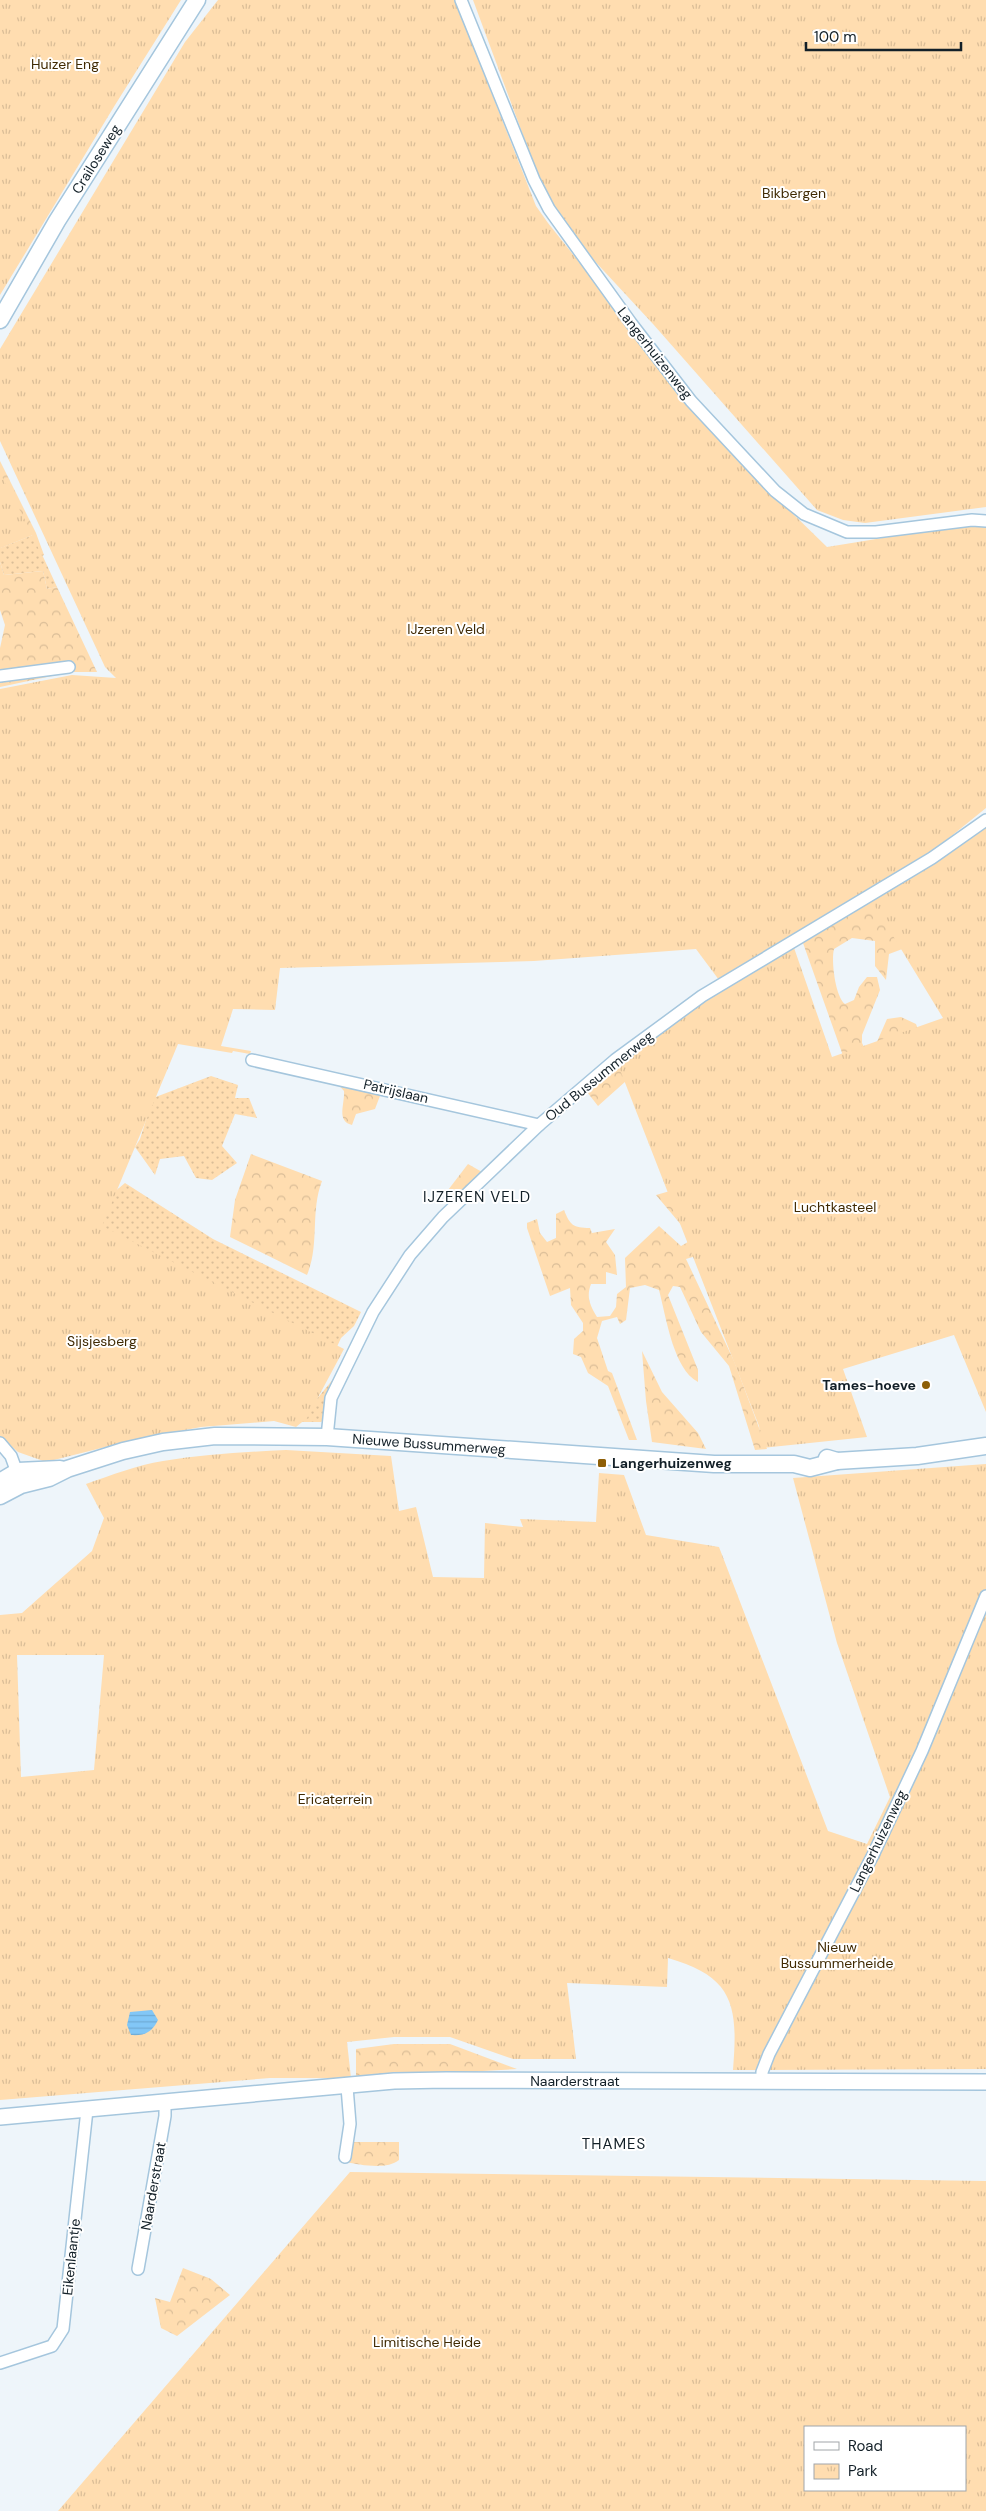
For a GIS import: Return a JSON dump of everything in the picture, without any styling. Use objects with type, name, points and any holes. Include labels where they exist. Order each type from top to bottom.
[{"type":"main road","name":"Crailoseweg","points":[[0,320],[57,221],[197,0]]},
{"type":"main road","name":"Nieuwe Bussummerweg","points":[[0,1482],[67,1469],[163,1442],[215,1436],[327,1437],[714,1464],[794,1464],[802,1459],[813,1457],[837,1461],[917,1456],[986,1446]]},
{"type":"main road","name":"Nieuwe Bussummerweg","points":[[0,1496],[19,1478]]},
{"type":"street","name":"Langerhuizenweg","points":[[462,0],[534,180],[549,209],[631,323],[691,401],[775,491],[804,514],[847,532],[876,532],[972,520],[986,521]]},
{"type":"street","points":[[0,676],[69,667]]},
{"type":"street","name":"Oud Bussummerweg","points":[[327,1437],[331,1398],[373,1312],[410,1255],[443,1217],[539,1125],[615,1060],[702,996],[932,858],[986,820]]},
{"type":"street","name":"Patrijslaan","points":[[252,1060],[539,1125]]},
{"type":"street","points":[[0,1443],[11,1456],[19,1478]]},
{"type":"street","name":"Langerhuizenweg","points":[[762,2081],[762,2072],[769,2054],[873,1854],[922,1751],[986,1596]]},
{"type":"street","name":"Naarderstraat","points":[[0,2117],[347,2087],[394,2081],[986,2082]]},
{"type":"street","points":[[345,2157],[350,2124],[347,2087]]},
{"type":"street","name":"Naarderstraat","points":[[138,2269],[165,2116],[165,2102]]},
{"type":"street","name":"Eikenlaantje","points":[[0,2363],[52,2346],[63,2329],[87,2110]]},
{"type":"green space","name":"Huizer Eng","points":[[0,0],[181,0],[0,295]]},
{"type":"green space","name":"IJzeren Veld","points":[[218,0],[455,0],[536,206],[716,434],[747,469],[827,547],[950,527],[986,525],[986,808],[913,867],[719,980],[696,949],[534,961],[280,968],[275,1010],[233,1009],[221,1046],[251,1051],[250,1054],[178,1044],[102,1226],[344,1349],[307,1418],[296,1427],[274,1421],[201,1427],[133,1440],[46,1462],[18,1452],[0,1436],[0,689],[72,675],[116,678],[105,667],[0,441],[0,349],[185,42]]},
{"type":"green space","name":"Bikbergen","points":[[473,0],[986,0],[986,507],[865,523],[843,520],[817,510],[653,324],[553,216]]},
{"type":"green space","points":[[0,461],[36,533],[44,555],[42,556],[32,535],[0,548]]},
{"type":"green space","points":[[0,473],[33,535],[0,548]]},
{"type":"green space","points":[[33,535],[57,587],[47,589],[43,571],[4,575],[0,562],[0,548]]},
{"type":"green space","points":[[0,562],[4,575],[43,571],[47,589],[57,587],[97,672],[71,672],[0,687],[0,648],[5,625],[0,610]]},
{"type":"green space","name":"Luchtkasteel","points":[[986,820],[986,1412],[954,1335],[843,1369],[867,1437],[762,1448],[759,1426],[615,1057],[792,942],[832,1057],[943,1018],[873,903]]},
{"type":"green space","points":[[934,862],[913,945],[889,954],[886,980],[875,966],[875,941],[852,938],[834,949],[833,954],[836,986],[845,1004],[854,1000],[859,987],[867,977],[877,977],[880,990],[862,1035],[862,1043],[865,1049],[876,1044],[887,1019],[901,1017],[916,1024],[945,1103],[879,1157],[803,943]]},
{"type":"green space","points":[[642,1049],[769,1234],[686,1259],[734,1361],[767,1449],[755,1450],[729,1366],[701,1332],[680,1287],[673,1286],[668,1295],[698,1370],[698,1382],[682,1366],[672,1341],[659,1290],[645,1285],[630,1288],[626,1320],[620,1324],[617,1317],[602,1321],[597,1338],[608,1371],[612,1373],[637,1440],[629,1440],[608,1386],[588,1373],[581,1357],[573,1354],[574,1339],[583,1331],[583,1323],[571,1305],[570,1288],[550,1296],[527,1228],[527,1223],[537,1219],[540,1233],[547,1242],[556,1238],[556,1214],[564,1210],[573,1225],[590,1228],[592,1233],[615,1229],[606,1242],[615,1255],[617,1275],[606,1272],[606,1284],[591,1284],[589,1293],[592,1309],[597,1317],[610,1316],[616,1307],[617,1294],[626,1287],[625,1258],[659,1226],[681,1246],[693,1239],[656,1195],[677,1189],[626,1081],[598,1106],[587,1092]]},
{"type":"green space","points":[[211,1076],[238,1085],[235,1098],[249,1098],[257,1118],[235,1114],[222,1146],[237,1163],[212,1180],[196,1178],[184,1156],[160,1159],[155,1175],[135,1147],[140,1139],[153,1098]]},
{"type":"green space","points":[[336,1082],[383,1088],[375,1109],[356,1114],[352,1125],[347,1123],[344,1120],[342,1111],[344,1091]]},
{"type":"green space","points":[[251,1154],[322,1181],[316,1204],[313,1252],[307,1275],[230,1237],[235,1200]]},
{"type":"green space","points":[[468,1164],[482,1172],[452,1205],[445,1194]]},
{"type":"green space","points":[[125,1183],[213,1239],[361,1312],[354,1326],[341,1338],[329,1364],[95,1232],[113,1193]]},
{"type":"green space","points":[[642,1351],[662,1392],[698,1433],[706,1449],[652,1442]]},
{"type":"green space","points":[[340,1366],[324,1419],[321,1422],[298,1422],[334,1378]]},
{"type":"green space","name":"Ericaterrein","points":[[286,1450],[391,1456],[399,1511],[416,1507],[433,1577],[484,1578],[485,1523],[523,1527],[520,1519],[596,1522],[599,1473],[624,1475],[646,1535],[719,1547],[828,1831],[867,1844],[890,1797],[837,1643],[793,1478],[986,1464],[986,2069],[733,2070],[734,2029],[728,1997],[719,1985],[707,1975],[668,1958],[667,1987],[567,1983],[576,2059],[513,2059],[450,2037],[394,2037],[347,2042],[351,2078],[270,2078],[0,2100],[0,1615],[22,1613],[92,1551],[104,1518],[86,1484],[134,1468],[163,1461],[209,1455]],"holes":[[[17,1655],[104,1655],[94,1770],[21,1777]]]},
{"type":"green space","points":[[394,2044],[450,2044],[517,2069],[356,2078],[356,2049]]},
{"type":"green space","points":[[353,2142],[399,2142],[399,2160],[381,2166],[346,2162]]},
{"type":"green space","name":"Limitische Heide","points":[[350,2172],[986,2181],[986,2511],[58,2511]]},
{"type":"green space","points":[[183,2268],[211,2279],[230,2295],[177,2336],[161,2328],[155,2298],[170,2302]]},
{"type":"water","points":[[152,2010],[158,2020],[153,2028],[144,2034],[131,2035],[127,2025],[130,2012]]},
{"type":"place","name":"Tames-hoeve","points":[[926,1385]]},
{"type":"place","name":"Langerhuizenweg","points":[[602,1463]]},
{"type":"district","name":"IJZEREN VELD","points":[[477,1197]]},
{"type":"district","name":"THAMES","points":[[614,2144]]},
{"type":"park label","name":"Sijsjesberg","points":[[102,1341]]},
{"type":"park label","name":"Nieuw Bussummerheide","points":[[837,1955]]}]
